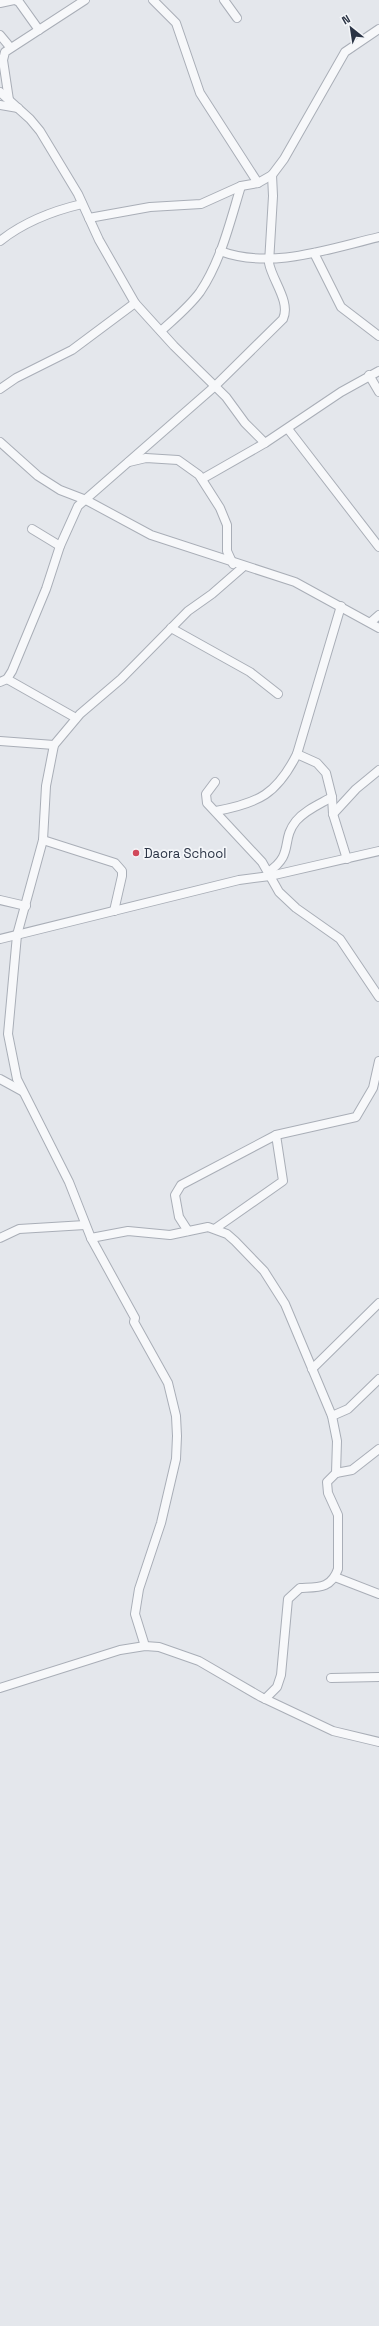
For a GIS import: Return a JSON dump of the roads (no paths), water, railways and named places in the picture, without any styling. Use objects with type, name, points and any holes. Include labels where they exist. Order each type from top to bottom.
[{"type":"street","points":[[0,3],[14,0],[19,2],[39,30]]},
{"type":"street","points":[[9,100],[3,56],[10,47],[85,0]]},
{"type":"street","points":[[153,0],[176,23],[200,93],[258,182]]},
{"type":"street","points":[[224,0],[237,18]]},
{"type":"street","points":[[89,218],[114,211],[201,204],[241,186],[258,182],[272,175],[284,159],[345,52],[379,29]]},
{"type":"street","points":[[0,35],[10,47]]},
{"type":"street","points":[[0,92],[40,131],[82,204],[99,240],[135,303],[214,387],[226,397],[249,428],[265,443]]},
{"type":"street","points":[[0,105],[18,108]]},
{"type":"street","points":[[76,718],[4,680],[46,589],[60,546],[78,506],[124,463],[214,387],[283,319],[286,312],[285,305],[270,273],[269,257],[273,196],[272,175]]},
{"type":"street","points":[[161,331],[200,292],[220,251],[241,186]]},
{"type":"street","points":[[0,241],[20,227],[47,214],[82,204]]},
{"type":"street","points":[[220,251],[247,258],[298,257],[379,237]]},
{"type":"street","points":[[314,253],[341,307],[379,336]]},
{"type":"street","points":[[0,389],[16,378],[72,350],[135,303]]},
{"type":"street","points":[[202,479],[288,429],[341,392],[369,375],[379,371]]},
{"type":"street","points":[[369,375],[379,392]]},
{"type":"street","points":[[288,429],[379,547]]},
{"type":"street","points":[[0,442],[38,476],[60,490],[86,500],[151,535],[233,564],[295,582],[371,622],[379,628]]},
{"type":"street","points":[[124,463],[146,458],[178,460],[192,469],[202,479],[220,508],[227,525],[227,551],[233,564]]},
{"type":"street","points":[[32,529],[60,546]]},
{"type":"street","points":[[145,1646],[135,1614],[139,1590],[161,1523],[176,1459],[176,1416],[165,1376],[134,1322],[135,1318],[91,1238],[69,1182],[22,1091],[12,1062],[8,1034],[17,935],[43,840],[46,786],[54,745],[76,718],[121,679],[188,610],[212,594],[243,567]]},
{"type":"street","points":[[216,811],[242,806],[258,800],[288,771],[297,754],[341,606]]},
{"type":"street","points":[[371,622],[379,615]]},
{"type":"street","points":[[171,628],[250,672],[278,694]]},
{"type":"street","points":[[0,741],[54,745]]},
{"type":"street","points":[[297,754],[317,763],[324,768],[332,797],[333,814],[347,859]]},
{"type":"street","points":[[333,814],[356,789],[379,770]]},
{"type":"street","points":[[215,782],[206,794],[206,800],[241,837],[269,874],[279,892],[296,908],[340,939],[379,997]]},
{"type":"street","points":[[269,874],[283,860],[293,826],[296,821],[313,807],[332,797]]},
{"type":"street","points":[[43,840],[115,863],[122,871],[122,876],[114,911]]},
{"type":"street","points":[[0,938],[239,880],[347,859],[379,851]]},
{"type":"street","points":[[0,900],[26,906]]},
{"type":"street","points":[[188,1231],[179,1217],[175,1195],[181,1186],[276,1135],[356,1117],[373,1088],[379,1061]]},
{"type":"street","points":[[1,1077],[22,1091]]},
{"type":"street","points":[[216,1228],[283,1181],[276,1135]]},
{"type":"street","points":[[0,1238],[19,1229],[85,1226]]},
{"type":"street","points":[[91,1238],[128,1231],[170,1235],[199,1227],[216,1228],[236,1241],[271,1281],[285,1304],[332,1416],[336,1432],[336,1473]]},
{"type":"street","points":[[312,1369],[379,1303]]},
{"type":"street","points":[[332,1416],[348,1409],[379,1379]]},
{"type":"street","points":[[265,1699],[277,1687],[281,1675],[288,1599],[296,1590],[324,1587],[336,1577],[338,1569],[338,1514],[328,1493],[326,1482],[336,1473],[352,1470],[379,1449]]},
{"type":"street","points":[[336,1577],[379,1594]]},
{"type":"street","points":[[0,1688],[97,1656],[145,1646],[178,1652],[199,1661],[265,1699],[333,1731],[379,1742]]},
{"type":"street","points":[[331,1678],[379,1677]]},
{"type":"place","name":"Daora School","points":[[136,853]]}]
